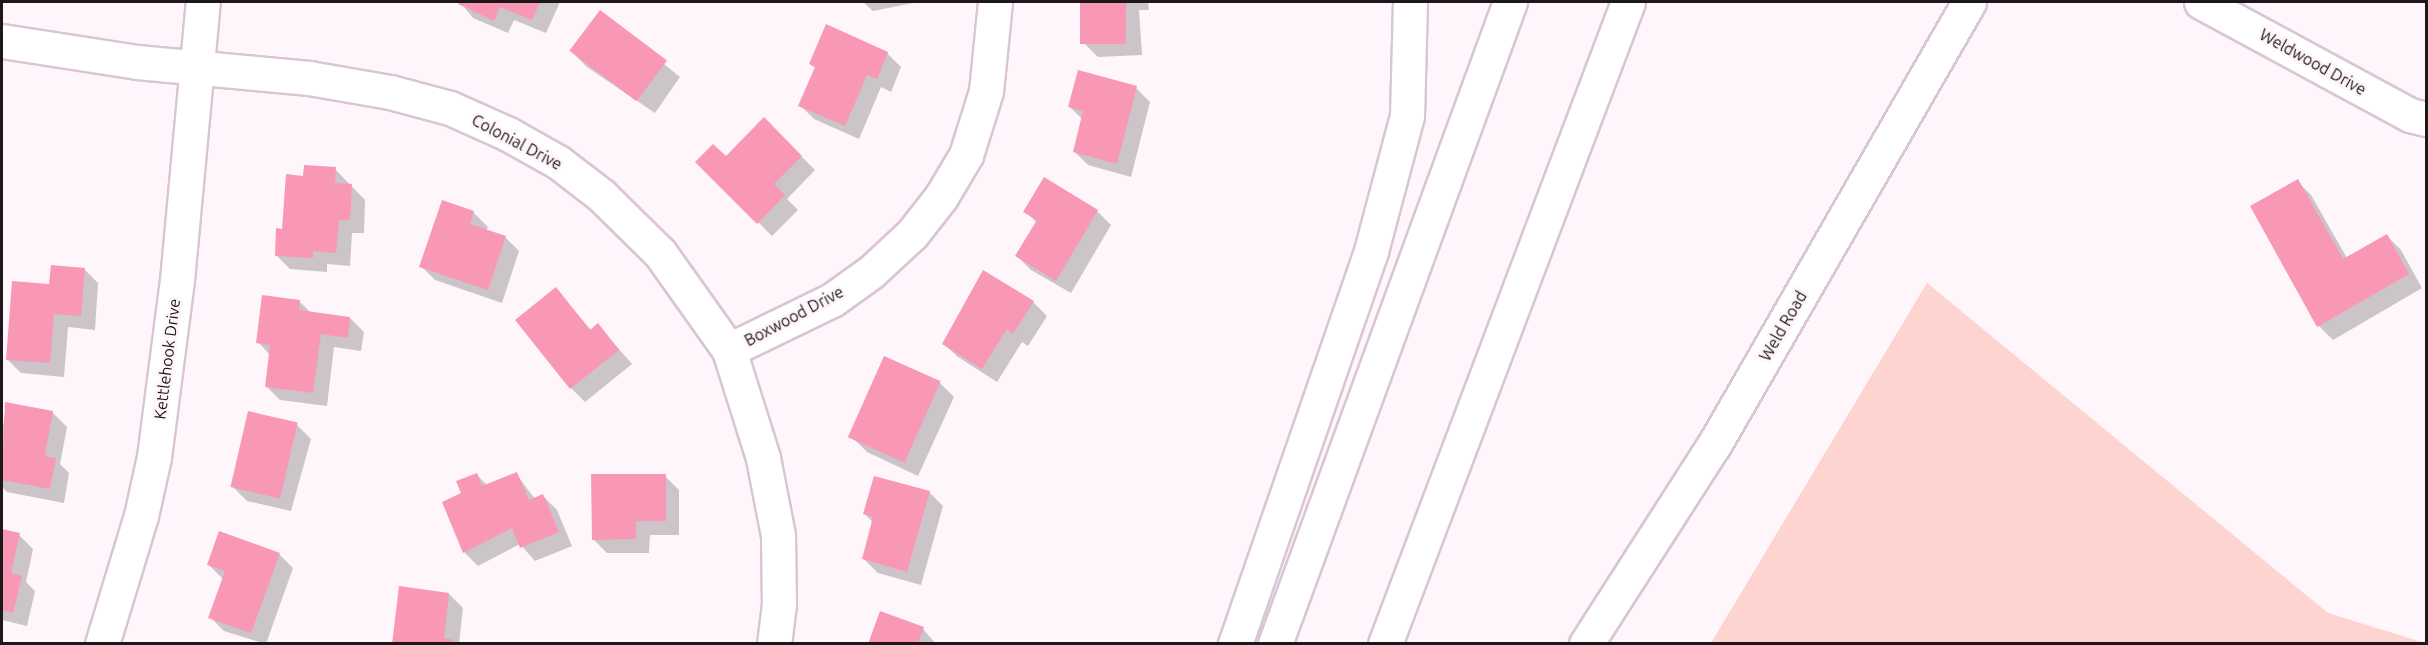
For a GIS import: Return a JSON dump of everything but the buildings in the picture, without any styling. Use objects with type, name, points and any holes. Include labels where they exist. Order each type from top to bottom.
[{"type":"main road","points":[[197,68],[203,2]]},
{"type":"main road","name":"Boxwood Drive","points":[[729,350],[832,300],[872,272],[912,234],[966,155],[986,91],[995,2]]},
{"type":"main road","points":[[1235,644],[1371,251],[1407,116],[1410,2]]},
{"type":"main road","points":[[1275,644],[1510,2]]},
{"type":"main road","points":[[1384,644],[1628,2]]},
{"type":"main road","name":"Weld Road","points":[[1586,644],[1714,445],[1969,2]]},
{"type":"main road","name":"Weldwood Drive","points":[[2201,2],[2410,115],[2427,119]]},
{"type":"main road","name":"Colonial Drive","points":[[2,40],[137,62],[309,78],[390,92],[450,108],[508,134],[558,162],[601,195],[660,253],[729,350],[763,458],[777,535],[779,604],[774,644]]},
{"type":"main road","name":"Kettlehook Drive","points":[[102,644],[141,516],[154,457],[177,280],[197,68]]},
{"type":"shaded area","points":[[1927,283],[2328,613],[2425,643],[1711,643]]}]
